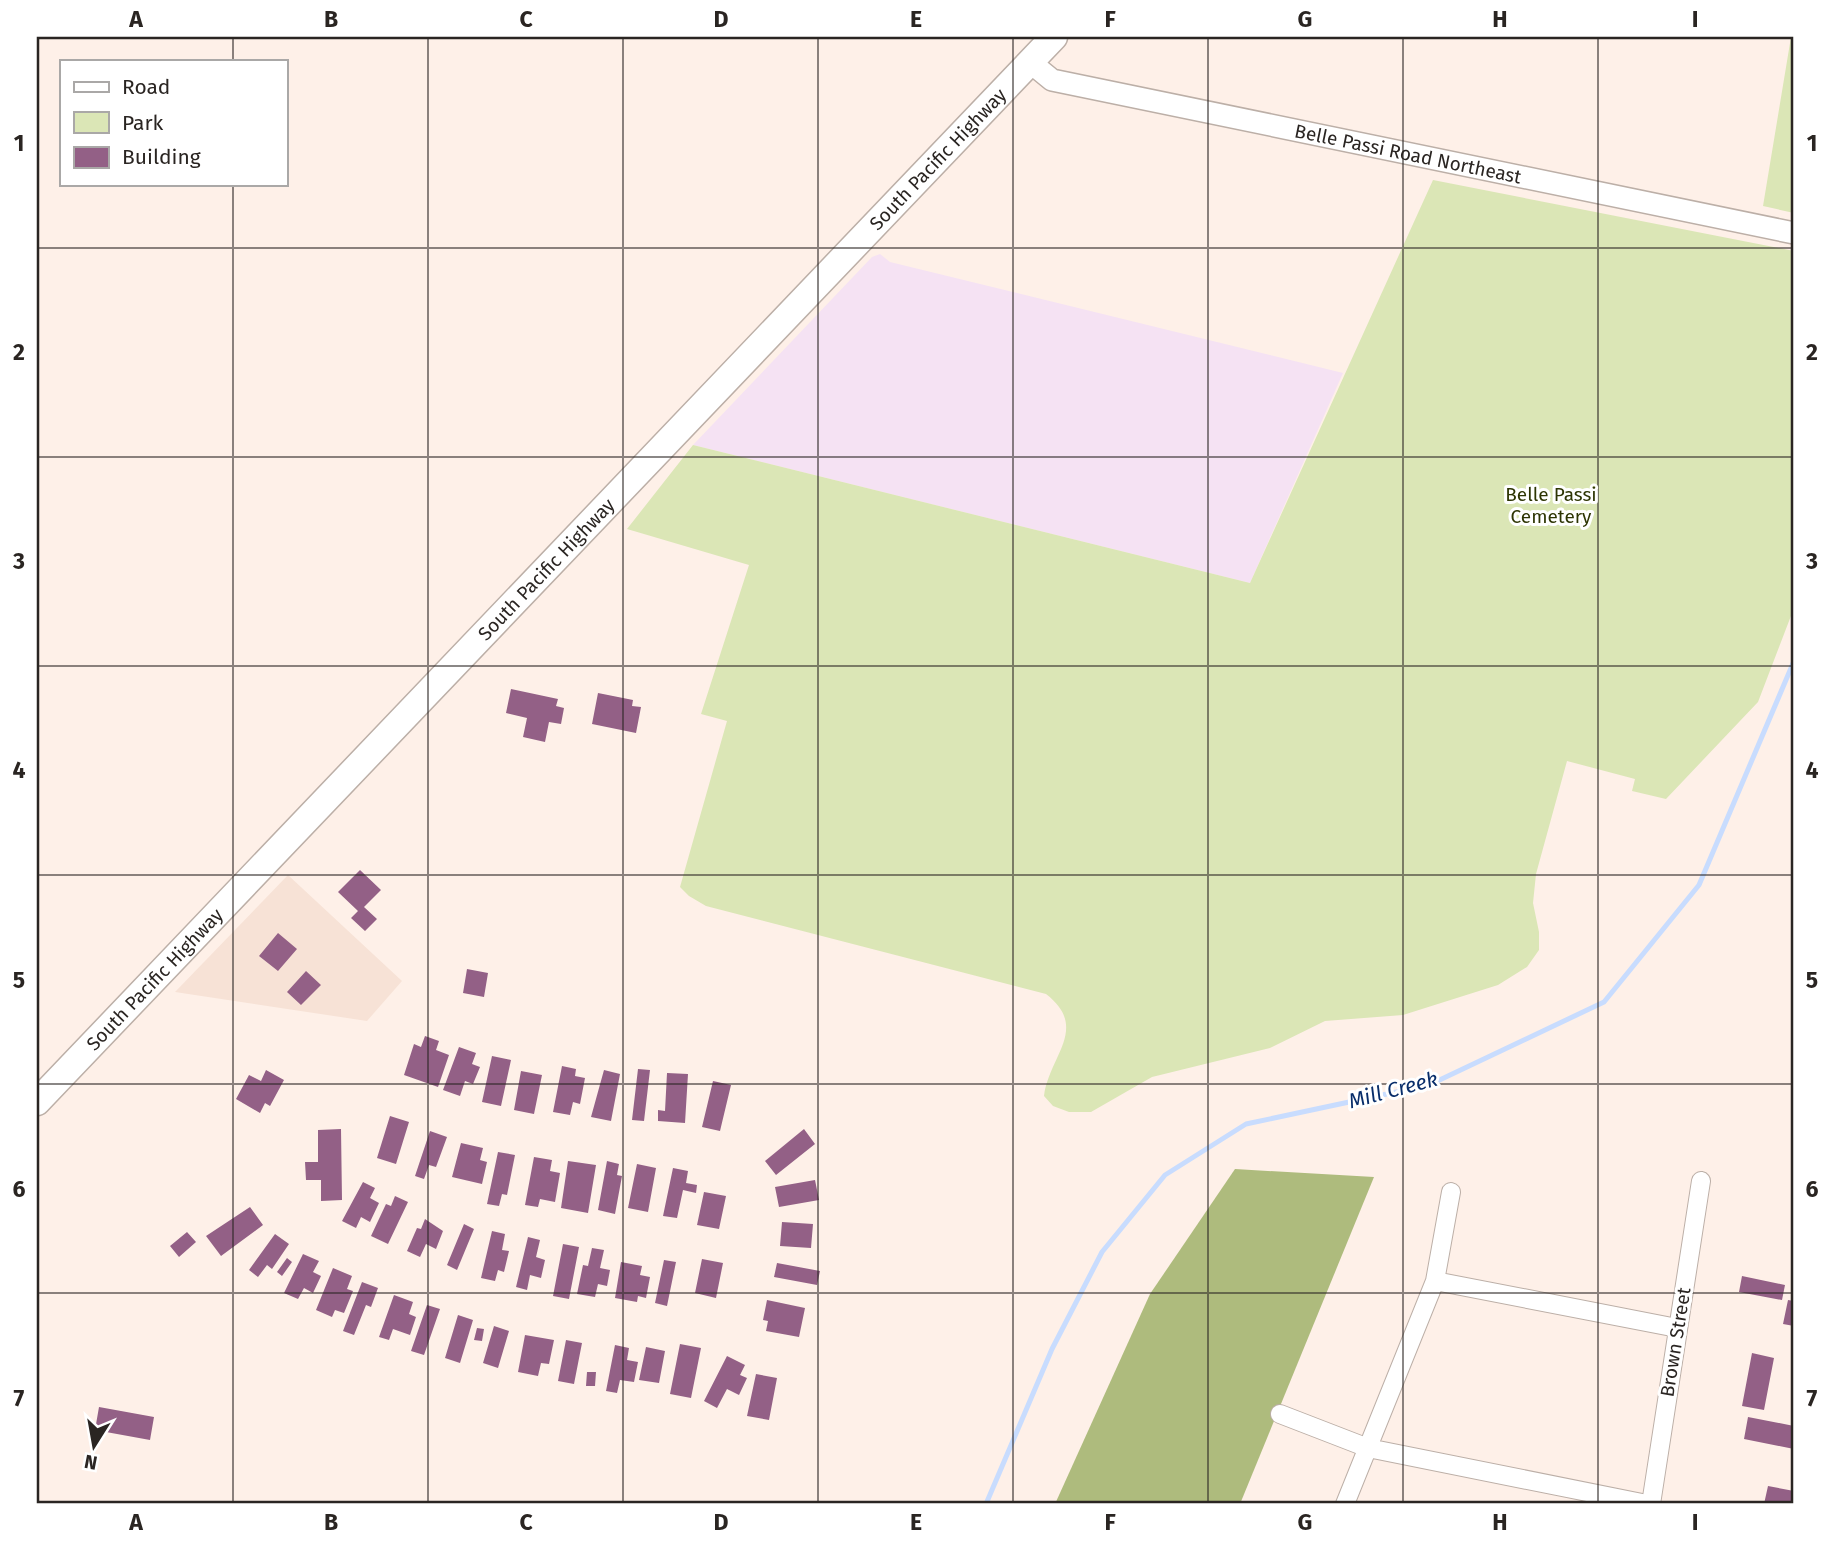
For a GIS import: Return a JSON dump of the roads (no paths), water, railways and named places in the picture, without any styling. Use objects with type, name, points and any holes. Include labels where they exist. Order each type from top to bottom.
[{"type":"main road","name":"South Pacific Highway","points":[[37,1102],[1054,37]]},
{"type":"street","name":"Belle Passi Road Northeast","points":[[1030,62],[1052,80],[1794,233]]},
{"type":"street","name":"Brown Street","points":[[1649,1504],[1701,1181]]},
{"type":"street","points":[[1345,1504],[1435,1281],[1451,1192]]},
{"type":"street","points":[[1435,1281],[1677,1328]]},
{"type":"street","points":[[1280,1414],[1368,1448],[1649,1504]]},
{"type":"waterway","name":"Mill Creek","points":[[986,1504],[1052,1349],[1102,1252],[1165,1175],[1246,1124],[1429,1085],[1604,1002],[1699,885],[1794,661]]},
{"type":"park label","name":"Belle Passi Cemetery","points":[[1551,505]]}]
